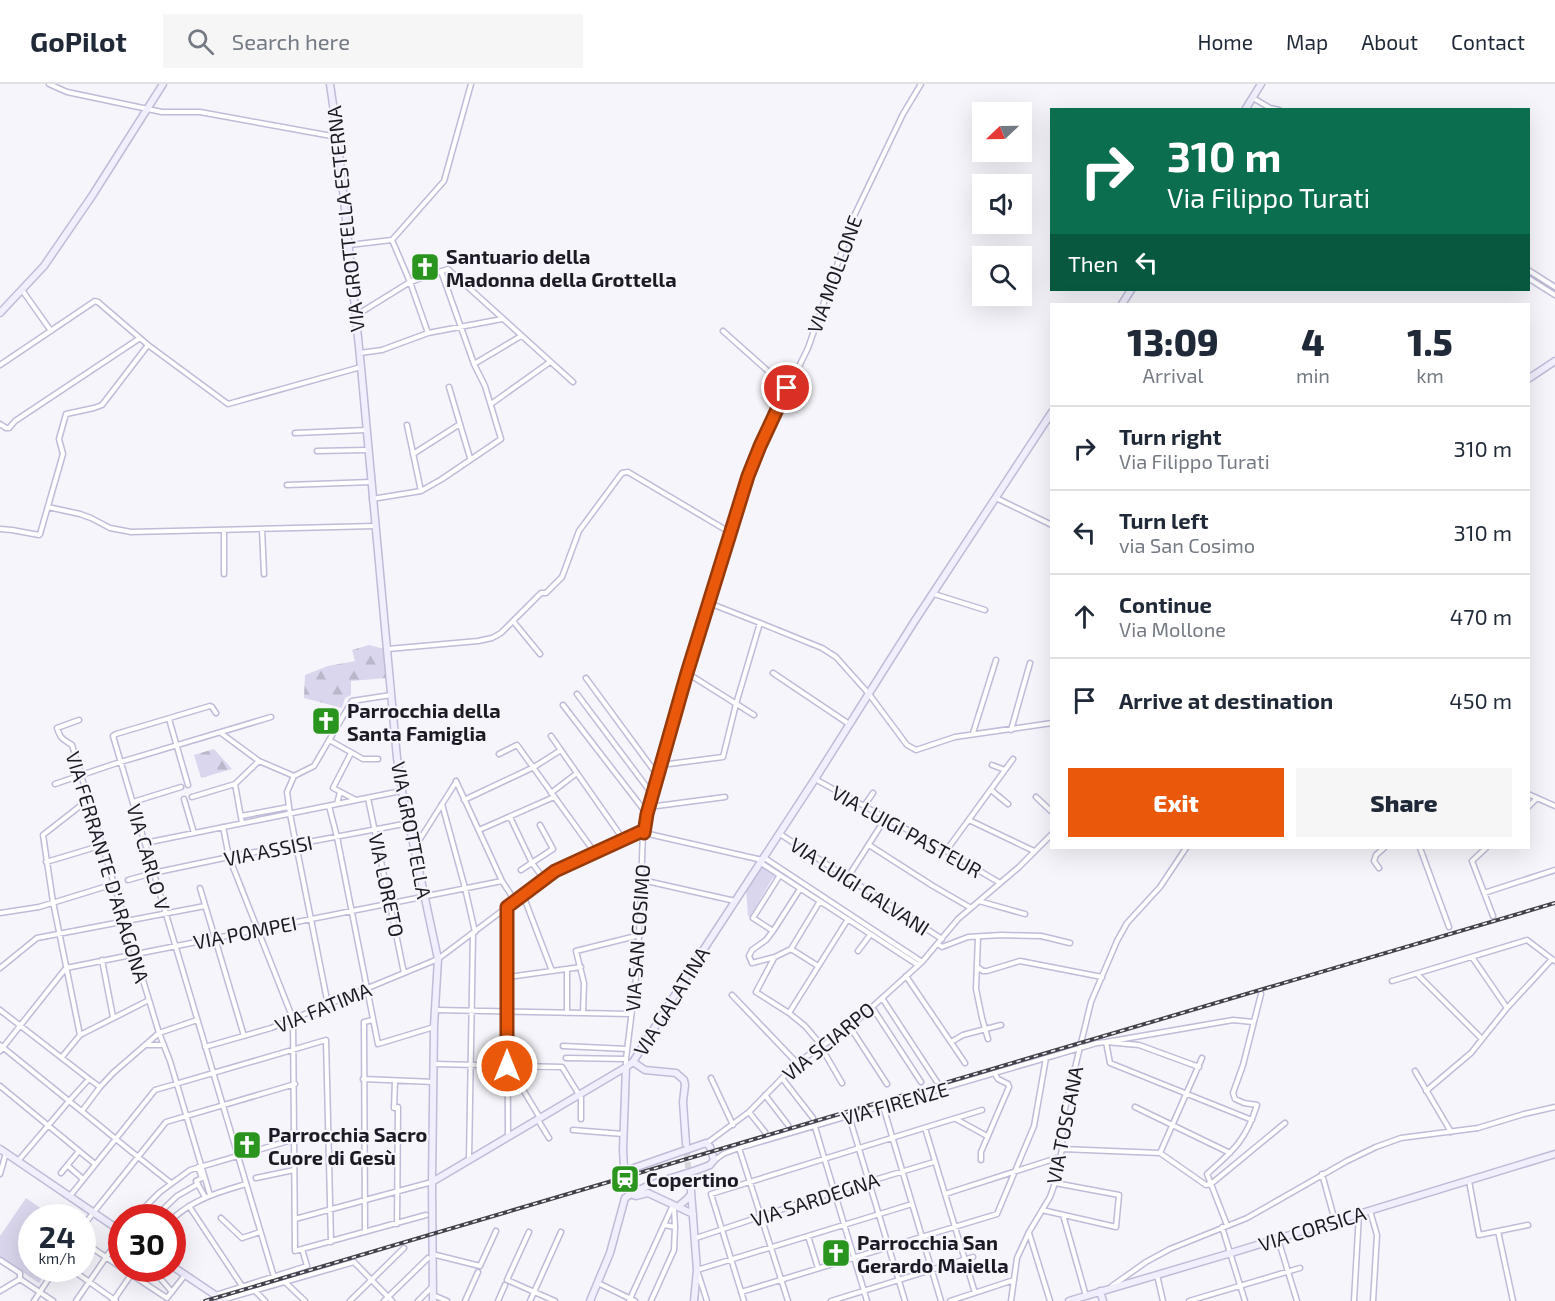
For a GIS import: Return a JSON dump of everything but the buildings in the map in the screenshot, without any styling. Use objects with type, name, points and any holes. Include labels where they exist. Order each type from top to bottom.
[{"type":"street","points":[[48,84],[67,92],[162,112],[201,112],[337,137]]},
{"type":"street","points":[[0,313],[44,266],[163,84]]},
{"type":"street","name":"VIA GROTTELLA ESTERNA","points":[[330,84],[359,354]]},
{"type":"street","points":[[348,245],[392,240],[444,181],[471,84]]},
{"type":"street","name":"VIA MOLLONE","points":[[709,603],[753,461],[808,348],[855,214],[903,114],[921,84]]},
{"type":"street","points":[[1246,108],[1261,84]]},
{"type":"street","points":[[1252,97],[1268,108]]},
{"type":"street","points":[[392,240],[428,333]]},
{"type":"street","points":[[355,316],[410,282],[448,269],[573,382]]},
{"type":"street","points":[[372,499],[421,491],[501,439],[486,386],[474,364],[441,271]]},
{"type":"street","points":[[1530,271],[1555,287]]},
{"type":"street","points":[[1530,279],[1555,295]]},
{"type":"street","points":[[22,290],[51,331]]},
{"type":"street","points":[[0,365],[95,301],[148,345],[228,405],[361,367]]},
{"type":"street","points":[[359,354],[382,350],[428,333],[502,319]]},
{"type":"street","points":[[723,331],[787,388]]},
{"type":"street","points":[[474,364],[521,336]]},
{"type":"street","points":[[0,424],[9,428],[15,421],[140,338]]},
{"type":"street","points":[[0,529],[39,535],[63,454],[59,439],[66,414],[102,405],[148,345]]},
{"type":"street","name":"VIA GROTTELLA","points":[[359,354],[397,758],[438,959],[434,1026],[433,1298]]},
{"type":"street","points":[[1530,378],[1555,361]]},
{"type":"street","points":[[491,404],[550,362]]},
{"type":"street","points":[[449,387],[471,458]]},
{"type":"street","name":"VIA GALATINA","points":[[706,1143],[628,1170],[624,1167],[626,1063],[633,1062],[1050,415]]},
{"type":"street","points":[[413,454],[460,424]]},
{"type":"street","points":[[407,425],[421,491]]},
{"type":"street","points":[[296,433],[366,430]]},
{"type":"street","points":[[317,452],[368,450]]},
{"type":"street","points":[[387,649],[454,644],[492,638],[501,633],[541,593],[546,593],[562,577],[579,531],[622,473],[628,472],[731,533]]},
{"type":"street","points":[[287,485],[371,482]]},
{"type":"street","points":[[995,498],[1050,524]]},
{"type":"street","points":[[48,507],[80,514],[110,528],[131,532],[375,526]]},
{"type":"street","points":[[262,529],[264,574]]},
{"type":"street","points":[[224,530],[224,573]]},
{"type":"street","points":[[933,594],[985,610]]},
{"type":"street","points":[[709,603],[822,648],[836,657],[869,694],[907,746],[916,750],[955,736],[1050,723]]},
{"type":"street","name":"VIA SAN COSIMO","points":[[626,1063],[640,935],[644,833],[647,814],[709,603]]},
{"type":"street","points":[[513,621],[540,654]]},
{"type":"street","points":[[661,765],[723,757],[735,704],[760,623]]},
{"type":"street","points":[[973,733],[996,660]]},
{"type":"street","points":[[1011,730],[1030,663]]},
{"type":"street","points":[[687,673],[754,715]]},
{"type":"street","points":[[773,673],[850,724]]},
{"type":"street","points":[[586,678],[658,776]]},
{"type":"street","points":[[578,694],[653,794]]},
{"type":"street","points":[[328,1005],[295,845],[287,792],[294,776],[314,766],[352,701],[391,695]]},
{"type":"street","points":[[563,705],[647,814]]},
{"type":"street","points":[[188,785],[169,719],[210,706],[216,713]]},
{"type":"street","points":[[55,784],[271,717]]},
{"type":"street","name":"VIA CARLO V","points":[[169,719],[113,736],[274,1277]]},
{"type":"street","name":"VIA FERRANTE D'ARAGONA","points":[[79,720],[57,728],[64,741],[72,745],[82,774],[159,1033],[177,1083],[207,1196]]},
{"type":"street","points":[[220,733],[259,761],[294,776]]},
{"type":"street","points":[[551,736],[623,839]]},
{"type":"street","points":[[329,740],[363,759],[378,759]]},
{"type":"street","points":[[500,754],[517,745],[595,853]]},
{"type":"street","points":[[464,800],[534,767],[561,750]]},
{"type":"street","points":[[351,753],[333,788],[356,800]]},
{"type":"street","points":[[946,851],[1013,759]]},
{"type":"street","points":[[192,797],[235,784],[259,761]]},
{"type":"street","points":[[992,765],[1005,770]]},
{"type":"street","points":[[479,830],[552,795],[577,774]]},
{"type":"street","name":"VIA LUIGI PASTEUR","points":[[815,779],[1000,883]]},
{"type":"street","points":[[414,849],[456,781],[501,881],[515,901]]},
{"type":"street","points":[[235,784],[242,823]]},
{"type":"street","points":[[133,802],[181,787]]},
{"type":"street","points":[[991,790],[1008,804]]},
{"type":"street","points":[[145,843],[402,791]]},
{"type":"street","points":[[337,804],[340,792]]},
{"type":"street","points":[[864,806],[873,793]]},
{"type":"street","points":[[1530,795],[1555,806]]},
{"type":"street","points":[[649,807],[724,797]]},
{"type":"street","points":[[1036,797],[1050,810]]},
{"type":"street","name":"VIA LORETO","points":[[368,798],[404,973]]},
{"type":"street","points":[[1530,805],[1538,798]]},
{"type":"street","points":[[80,1035],[53,902],[43,835],[89,799]]},
{"type":"street","points":[[184,799],[194,833]]},
{"type":"street","points":[[442,804],[465,888],[474,933],[469,1160]]},
{"type":"street","points":[[329,806],[378,1044],[434,1026]]},
{"type":"street","points":[[241,816],[289,807]]},
{"type":"street","points":[[510,817],[532,863],[544,879]]},
{"type":"street","points":[[848,878],[885,819]]},
{"type":"street","points":[[969,820],[1035,851]]},
{"type":"street","name":"VIA ASSISI","points":[[128,880],[229,857],[409,823]]},
{"type":"street","points":[[521,870],[553,849],[540,825]]},
{"type":"street","points":[[223,827],[229,857],[293,1019],[295,1251],[426,1215]]},
{"type":"street","name":"VIA FATIMA","points":[[205,1047],[271,1028],[438,959],[563,867],[623,839],[640,832],[644,833]]},
{"type":"street","points":[[644,833],[762,860],[920,963]]},
{"type":"street","name":"VIA LUIGI GALVANI","points":[[779,834],[942,939]]},
{"type":"street","name":"VIA SCIARPO","points":[[706,1143],[749,1112],[797,1063],[850,1028],[920,963],[958,919],[1050,836]]},
{"type":"street","points":[[46,862],[103,845]]},
{"type":"street","points":[[869,845],[971,908]]},
{"type":"street","name":"VIA TOSCANA","points":[[1011,1301],[1017,1258],[1029,1232],[1050,1197],[1055,1182],[1062,1149],[1063,1117],[1091,1002],[1126,923],[1160,886],[1185,849]]},
{"type":"street","points":[[1379,868],[1374,858],[1383,849]]},
{"type":"street","points":[[1420,849],[1449,927]]},
{"type":"street","points":[[1485,849],[1472,861],[1493,916]]},
{"type":"street","points":[[762,860],[800,889],[920,963]]},
{"type":"street","points":[[1484,893],[1555,870]]},
{"type":"street","points":[[773,931],[753,918],[780,875]]},
{"type":"street","points":[[642,880],[735,901]]},
{"type":"street","name":"VIA POMPEI","points":[[66,968],[501,881]]},
{"type":"street","points":[[0,914],[39,907],[114,884]]},
{"type":"street","points":[[200,888],[244,1036]]},
{"type":"street","points":[[800,889],[766,940],[752,950],[749,956],[752,963],[775,957],[791,949],[820,901]]},
{"type":"street","points":[[523,895],[552,971]]},
{"type":"street","points":[[978,901],[1025,914]]},
{"type":"street","points":[[0,969],[37,938],[206,906]]},
{"type":"street","points":[[507,907],[508,1137]]},
{"type":"street","points":[[789,1013],[848,919]]},
{"type":"street","points":[[858,951],[870,934]]},
{"type":"street","points":[[938,944],[942,947],[968,937],[1029,934],[1070,943]]},
{"type":"street","points":[[583,1013],[584,983],[576,951],[640,935]]},
{"type":"street","points":[[978,937],[976,989],[988,1039]]},
{"type":"street","points":[[1392,981],[1527,940],[1554,960],[1507,1008],[1471,1053],[1426,1091]]},
{"type":"street","points":[[791,949],[818,966]]},
{"type":"street","points":[[775,957],[756,992],[805,1026],[821,1047],[842,1083]]},
{"type":"street","points":[[1472,957],[1507,1008]]},
{"type":"street","points":[[102,960],[113,1017]]},
{"type":"street","points":[[977,967],[987,971],[1020,961],[1101,977]]},
{"type":"street","points":[[508,977],[581,967]]},
{"type":"street","points":[[66,968],[1,1048],[171,1183]]},
{"type":"street","points":[[567,969],[567,1013]]},
{"type":"street","points":[[1417,974],[1482,1039]]},
{"type":"street","points":[[906,976],[965,1063]]},
{"type":"street","points":[[1245,1301],[1207,1174],[1243,1139],[1257,1105],[1235,1099],[1233,1093],[1243,1065],[1260,994]]},
{"type":"street","points":[[732,995],[797,1063]]},
{"type":"street","points":[[882,998],[937,1082]]},
{"type":"street","points":[[62,1057],[80,1035],[149,1000]]},
{"type":"street","points":[[872,1007],[921,1082]]},
{"type":"street","points":[[0,1010],[100,1087]]},
{"type":"street","points":[[436,1010],[631,1014]]},
{"type":"street","points":[[82,1111],[113,1073],[159,1033],[197,1020]]},
{"type":"street","points":[[365,1232],[364,1022],[373,1020]]},
{"type":"street","name":"VIA FIRENZE","points":[[714,1161],[723,1154],[739,1148],[1097,1043],[1233,1020],[1253,1022]]},
{"type":"street","points":[[951,1042],[963,1035],[1001,1024]]},
{"type":"street","points":[[850,1028],[887,1084]]},
{"type":"street","points":[[1134,1037],[1143,1047]]},
{"type":"street","points":[[69,1196],[155,1090],[326,1040],[331,1242]]},
{"type":"street","points":[[1199,1067],[1143,1047],[1106,1042],[1110,1064],[1252,1120]]},
{"type":"street","points":[[147,1045],[164,1045]]},
{"type":"street","points":[[563,1046],[627,1049]]},
{"type":"street","points":[[566,1058],[626,1063]]},
{"type":"street","points":[[741,1292],[997,1214],[1034,1126],[1046,1058]]},
{"type":"street","points":[[1160,1154],[1202,1058]]},
{"type":"street","points":[[633,1062],[645,1070],[676,1072],[684,1080],[683,1115],[686,1144]]},
{"type":"street","points":[[295,1219],[432,1182],[580,1095],[626,1063]]},
{"type":"street","points":[[434,1064],[562,1066],[582,1098],[581,1119]]},
{"type":"street","points":[[519,1066],[522,1088],[549,1138]]},
{"type":"street","points":[[1415,1071],[1451,1132]]},
{"type":"street","points":[[981,1160],[981,1152],[987,1136],[1009,1086],[998,1079],[995,1074]]},
{"type":"street","points":[[711,1078],[733,1125]]},
{"type":"street","points":[[782,1078],[813,1118]]},
{"type":"street","points":[[18,1161],[89,1079]]},
{"type":"street","points":[[363,1079],[434,1082]]},
{"type":"street","points":[[394,1081],[394,1107],[398,1107],[397,1224]]},
{"type":"street","points":[[96,1209],[166,1122],[295,1083]]},
{"type":"street","points":[[0,1086],[95,1164]]},
{"type":"street","points":[[765,1095],[788,1125]]},
{"type":"street","points":[[883,1106],[941,1301]]},
{"type":"street","points":[[1135,1107],[1230,1153]]},
{"type":"street","points":[[1109,1288],[1146,1262],[1170,1249],[1247,1218],[1356,1156],[1401,1138],[1478,1128],[1555,1107]]},
{"type":"street","points":[[744,1301],[711,1194],[982,1110]]},
{"type":"street","points":[[749,1112],[765,1132]]},
{"type":"street","points":[[849,1116],[905,1301]]},
{"type":"street","points":[[956,1118],[987,1136]]},
{"type":"street","points":[[1062,1149],[1160,1154],[1206,1185],[1211,1184],[1286,1123]]},
{"type":"street","points":[[815,1126],[867,1301]]},
{"type":"street","points":[[925,1128],[975,1293]]},
{"type":"street","points":[[573,1130],[624,1134]]},
{"type":"street","points":[[149,1204],[171,1183],[190,1170],[295,1139]]},
{"type":"street","points":[[653,1192],[657,1184],[710,1165],[714,1161],[710,1147],[706,1143]]},
{"type":"street","points":[[739,1148],[788,1301]]},
{"type":"street","points":[[0,1174],[3,1151],[80,1204]]},
{"type":"street","points":[[61,1173],[80,1151]]},
{"type":"street","name":"VIA CORSICA","points":[[1069,1301],[1555,1154]]},
{"type":"street","points":[[945,1194],[1060,1157]]},
{"type":"street","name":"VIA SARDEGNA","points":[[696,1238],[834,1192],[934,1162]]},
{"type":"street","points":[[68,1166],[83,1179]]},
{"type":"street","points":[[200,1167],[202,1178],[196,1181],[207,1196]]},
{"type":"street","points":[[256,1178],[294,1170]]},
{"type":"street","points":[[1322,1174],[1335,1221]]},
{"type":"street","points":[[690,1178],[698,1270],[694,1301]]},
{"type":"street","points":[[1469,1180],[1479,1235],[1528,1225]]},
{"type":"street","points":[[1042,1210],[1116,1227],[1119,1195],[1055,1182]]},
{"type":"street","points":[[169,1204],[177,1196],[198,1184]]},
{"type":"street","points":[[186,1208],[207,1196],[246,1184]]},
{"type":"street","points":[[590,1301],[610,1253],[625,1198],[631,1194],[653,1192],[693,1214]]},
{"type":"street","points":[[597,1283],[631,1300],[663,1225],[691,1194]]},
{"type":"street","points":[[678,1206],[692,1204]]},
{"type":"street","points":[[698,1270],[912,1204]]},
{"type":"street","points":[[189,1206],[243,1286]]},
{"type":"street","points":[[651,1301],[675,1250],[678,1206]]},
{"type":"street","points":[[1370,1210],[1377,1235],[1373,1301]]},
{"type":"street","points":[[1354,1301],[1359,1214]]},
{"type":"street","points":[[1063,1215],[1086,1296]]},
{"type":"street","points":[[221,1218],[242,1238],[260,1232]]},
{"type":"street","points":[[663,1225],[675,1227]]},
{"type":"street","points":[[436,1255],[480,1266],[496,1231]]},
{"type":"street","points":[[1498,1231],[1513,1301]]},
{"type":"street","points":[[498,1301],[529,1232]]},
{"type":"street","points":[[530,1301],[561,1232]]},
{"type":"street","points":[[1029,1232],[1050,1301]]},
{"type":"street","points":[[808,1236],[818,1268]]},
{"type":"street","points":[[1278,1238],[1297,1301]]},
{"type":"street","points":[[350,1301],[404,1248]]},
{"type":"street","points":[[220,1299],[243,1286],[307,1266],[302,1249]]},
{"type":"street","points":[[96,1251],[108,1259]]},
{"type":"street","points":[[96,1271],[108,1253]]},
{"type":"street","points":[[831,1301],[973,1257]]},
{"type":"street","points":[[384,1301],[390,1299],[428,1258]]},
{"type":"street","points":[[0,1260],[18,1273]]},
{"type":"street","points":[[186,1276],[220,1299],[286,1283],[354,1262],[390,1299]]},
{"type":"street","points":[[1189,1301],[1300,1268]]},
{"type":"street","points":[[698,1270],[707,1301]]},
{"type":"street","points":[[465,1301],[478,1272]]},
{"type":"street","points":[[1158,1275],[1163,1301]]},
{"type":"street","points":[[0,1291],[18,1280]]},
{"type":"street","points":[[950,1301],[1014,1280]]},
{"type":"street","points":[[24,1282],[53,1301]]},
{"type":"street","points":[[34,1301],[47,1282]]},
{"type":"street","points":[[75,1301],[89,1282],[114,1300],[126,1282]]},
{"type":"street","points":[[143,1282],[167,1298],[180,1282]]},
{"type":"street","points":[[163,1282],[172,1292]]},
{"type":"street","points":[[506,1282],[555,1301]]},
{"type":"street","points":[[286,1283],[305,1301]]},
{"type":"street","points":[[418,1301],[434,1286]]},
{"type":"street","points":[[255,1291],[265,1301]]},
{"type":"street","points":[[1100,1291],[1103,1301]]},
{"type":"street","points":[[433,1298],[447,1301]]},
{"type":"green space","points":[[369,645],[384,649],[387,678],[351,681],[351,695],[345,698],[342,708],[304,698],[305,675],[328,666],[355,661],[352,650]]},
{"type":"green space","points":[[214,749],[232,769],[201,778],[194,755]]},
{"type":"green space","points":[[763,867],[777,876],[772,879],[750,917],[748,916],[746,889]]},
{"type":"green space","points":[[26,1198],[35,1204],[22,1204]]},
{"type":"green space","points":[[18,1210],[18,1269],[0,1257],[0,1236]]},
{"type":"tunnel","points":[[686,1144],[689,1176]]},
{"type":"railway","points":[[205,1301],[1555,903]]},
{"type":"place","name":"Santuario della Madonna della Grottella","points":[[425,267]]},
{"type":"place","name":"Parrocchia della Santa Famiglia","points":[[326,721]]},
{"type":"place","name":"Parrocchia Sacro Cuore di Gesù","points":[[247,1145]]},
{"type":"place","name":"Copertino","points":[[625,1179]]},
{"type":"place","name":"Parrocchia San Gerardo Maiella","points":[[836,1253]]},
{"type":"route","points":[[507,1066],[507,907],[555,871],[640,832],[644,833],[647,814],[683,687],[748,476],[787,388]]}]
